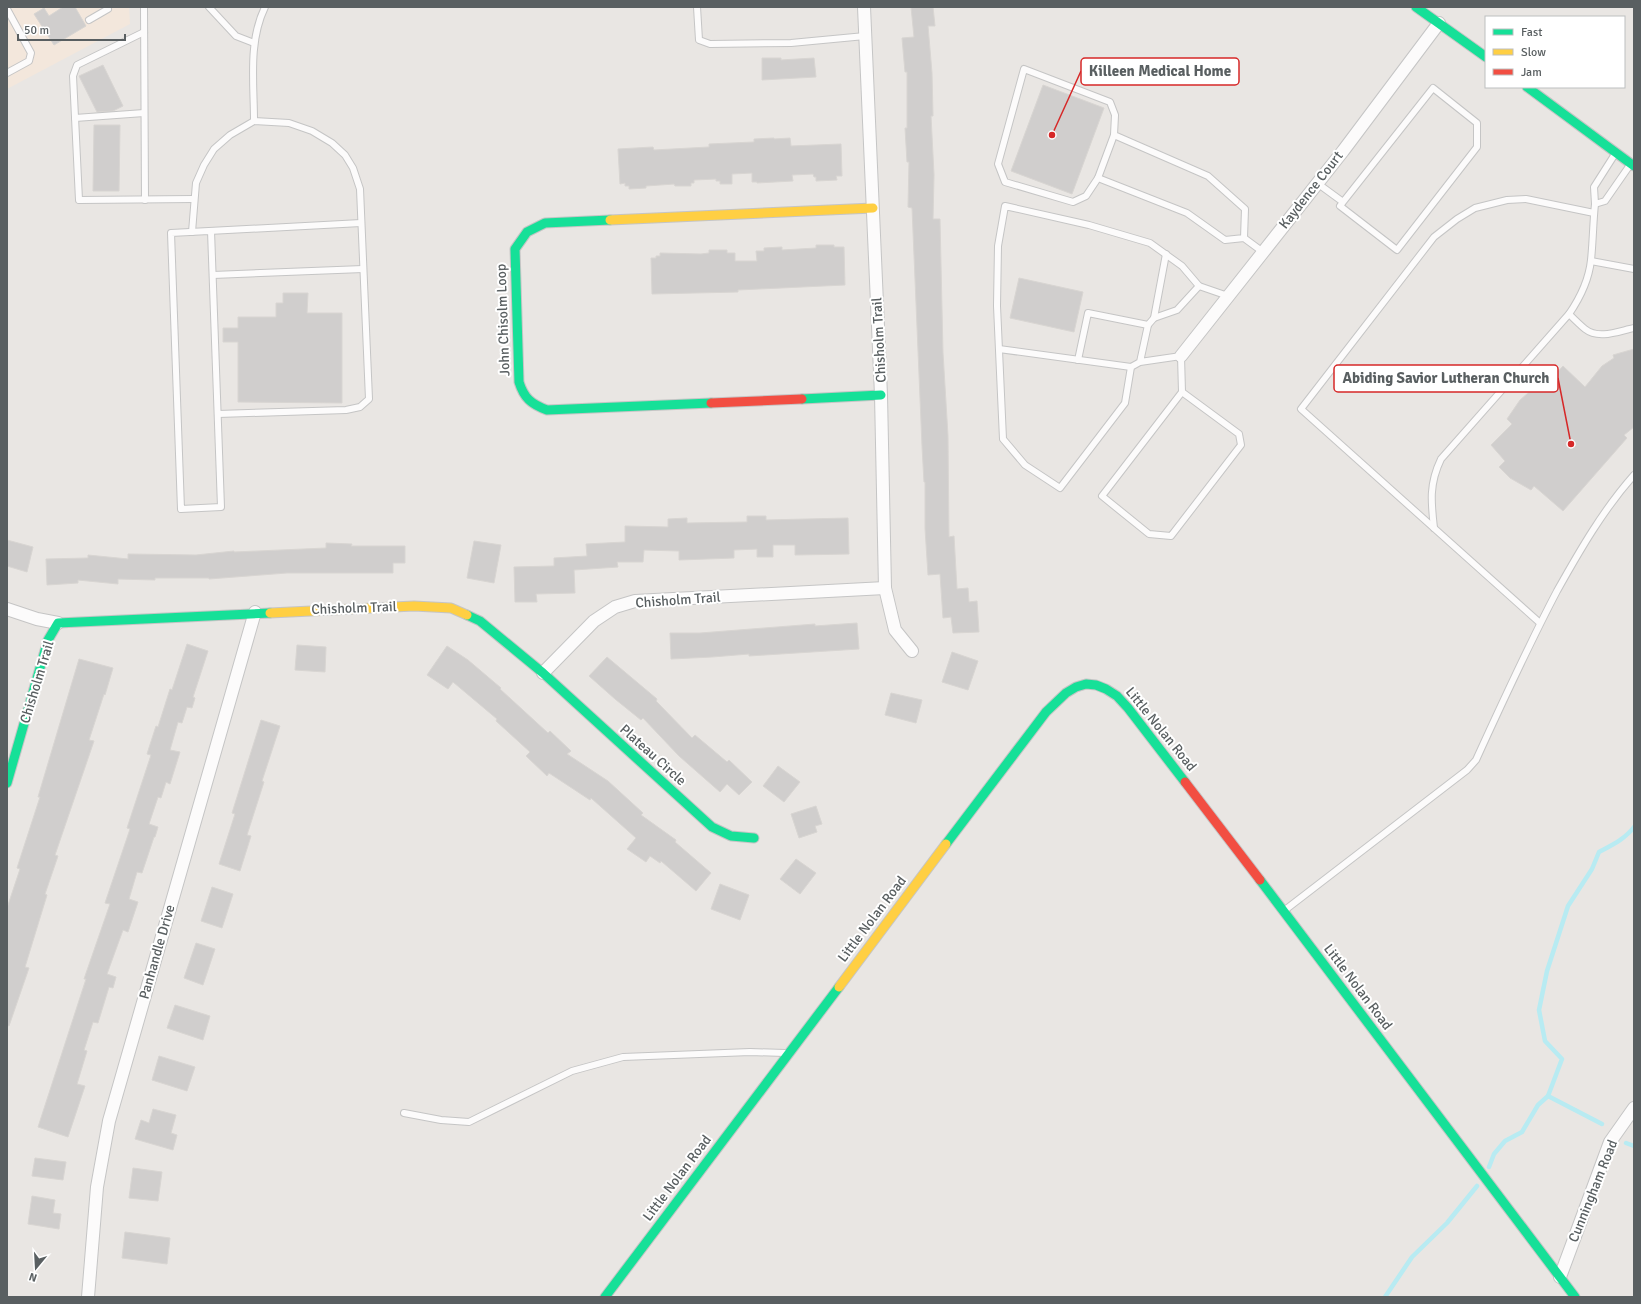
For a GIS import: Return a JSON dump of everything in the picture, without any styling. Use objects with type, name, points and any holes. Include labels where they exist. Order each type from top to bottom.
[{"type":"street","name":"Chisholm Trail","points":[[7,783],[48,640],[58,623],[254,612],[414,606],[451,608],[480,620],[543,673],[594,621],[615,607],[635,601],[885,588],[881,395],[864,7]]},
{"type":"street","points":[[1416,7],[1485,56]]},
{"type":"street","name":"Kaydence Court","points":[[1181,356],[1317,183],[1439,23]]},
{"type":"street","points":[[1528,88],[1632,165]]},
{"type":"street","name":"John Chisolm Loop","points":[[873,208],[545,223],[532,227],[525,232],[515,249],[519,374],[522,392],[531,404],[547,410],[881,395]]},
{"type":"street","points":[[885,588],[895,630],[912,651]]},
{"type":"street","points":[[7,609],[37,619],[58,623]]},
{"type":"street","name":"Panhandle Drive","points":[[88,1297],[97,1187],[109,1121],[254,612]]},
{"type":"street","name":"Plateau Circle","points":[[543,673],[712,827],[731,836],[754,838]]},
{"type":"street","name":"Little Nolan Road","points":[[605,1297],[1046,712],[1060,697],[1072,688],[1086,684],[1099,686],[1118,696],[1284,911],[1575,1297]]},
{"type":"street","name":"Cunningham Road","points":[[1560,1277],[1610,1142],[1634,1108]]},
{"type":"lane","points":[[144,7],[145,200]]},
{"type":"lane","points":[[209,7],[236,36],[254,42]]},
{"type":"lane","points":[[254,121],[254,42],[260,17],[265,7]]},
{"type":"lane","points":[[697,7],[699,40],[710,44],[791,43],[865,36]]},
{"type":"lane","points":[[88,20],[109,8]]},
{"type":"lane","points":[[7,9],[31,54],[29,61],[7,73]]},
{"type":"lane","points":[[144,32],[77,65],[73,76],[79,200],[194,199]]},
{"type":"lane","points":[[1024,69],[1110,102],[1115,115],[1114,135],[1098,178],[1086,196],[1073,202],[1005,182],[998,164],[1024,69]]},
{"type":"lane","points":[[1433,88],[1477,123],[1478,147],[1397,250],[1340,206],[1343,202],[1433,88]]},
{"type":"lane","points":[[75,118],[144,113]]},
{"type":"lane","points":[[192,232],[196,183],[214,149],[230,135],[254,121],[289,123],[312,130],[345,155],[353,168],[360,189],[369,399],[360,407],[346,410],[218,414]]},
{"type":"lane","points":[[1114,135],[1208,176],[1245,209],[1244,238]]},
{"type":"lane","points":[[1434,528],[1431,494],[1437,468],[1441,459],[1569,314],[1577,302],[1586,280],[1591,261],[1595,204],[1594,187],[1616,153]]},
{"type":"lane","points":[[1595,204],[1605,201],[1632,165]]},
{"type":"lane","points":[[1098,178],[1187,213],[1225,240],[1244,238],[1263,252]]},
{"type":"lane","points":[[1317,183],[1343,202]]},
{"type":"lane","points":[[1540,623],[1301,409],[1434,237],[1457,219],[1475,208],[1507,200],[1526,199],[1594,213]]},
{"type":"lane","points":[[1131,367],[1125,403],[1060,488],[1025,465],[1003,439],[997,306],[998,246],[1004,206],[1089,225],[1150,243],[1182,266],[1199,286],[1228,296]]},
{"type":"lane","points":[[211,231],[222,507],[181,509],[171,233],[361,223]]},
{"type":"lane","points":[[1140,362],[1148,325],[1154,318],[1166,254]]},
{"type":"lane","points":[[1591,261],[1634,269]]},
{"type":"lane","points":[[213,275],[363,268]]},
{"type":"lane","points":[[1154,318],[1177,310],[1199,286]]},
{"type":"lane","points":[[1078,360],[1088,313],[1148,325]]},
{"type":"lane","points":[[1569,314],[1586,330],[1593,333],[1603,335],[1634,328]]},
{"type":"lane","points":[[1000,349],[1131,367],[1140,362],[1181,356],[1182,392],[1102,496],[1149,534],[1171,536],[1241,445],[1239,434],[1182,392]]},
{"type":"lane","points":[[1284,911],[1467,770],[1476,760],[1540,623],[1578,553],[1595,525],[1634,475]]},
{"type":"lane","points":[[404,1113],[441,1120],[469,1122],[572,1071],[623,1057],[750,1052],[789,1054]]},
{"type":"shaded area","points":[[7,7],[129,7],[130,24],[7,89]]},
{"type":"building","points":[[63,7],[75,7],[86,26],[54,45],[34,14],[44,8],[49,16]]},
{"type":"building","points":[[911,7],[933,7],[935,26],[928,26],[932,73],[933,116],[931,116],[934,175],[933,219],[940,219],[943,353],[948,436],[949,537],[954,536],[957,589],[968,588],[969,602],[977,601],[979,632],[953,633],[951,617],[943,618],[940,574],[928,575],[912,208],[908,207],[909,162],[907,162],[905,128],[907,128],[907,72],[905,72],[902,38],[914,37]]},
{"type":"building","points":[[762,58],[781,58],[781,60],[814,58],[816,77],[762,80]]},
{"type":"building","points":[[103,65],[123,106],[113,111],[97,112],[79,76]]},
{"type":"building","points":[[1043,85],[1104,108],[1072,194],[1011,171]]},
{"type":"building","points":[[94,125],[120,125],[119,191],[93,191]]},
{"type":"building","points":[[790,138],[791,146],[841,144],[842,176],[836,176],[837,180],[816,181],[816,177],[814,177],[813,174],[792,175],[793,181],[757,183],[752,182],[752,173],[732,174],[732,184],[720,184],[720,181],[716,181],[716,179],[694,180],[694,183],[691,183],[691,186],[675,186],[674,184],[629,189],[629,186],[625,186],[625,183],[620,184],[618,149],[653,147],[654,150],[709,147],[709,144],[754,142],[754,139]]},
{"type":"building","points":[[816,245],[834,245],[834,247],[844,247],[845,285],[738,290],[738,292],[652,294],[651,258],[660,256],[660,253],[701,254],[709,253],[709,250],[727,250],[727,253],[735,253],[735,261],[757,261],[756,251],[764,251],[764,248],[782,247],[782,250],[816,248]]},
{"type":"building","points":[[1019,278],[1083,292],[1074,332],[1010,318]]},
{"type":"building","points":[[283,293],[308,293],[307,313],[342,313],[342,403],[238,402],[238,342],[223,342],[223,328],[238,328],[238,317],[276,317],[276,303],[283,303]]},
{"type":"building","points":[[1634,349],[1634,427],[1624,435],[1627,438],[1563,511],[1534,486],[1531,490],[1510,478],[1499,467],[1505,461],[1491,445],[1512,424],[1507,419],[1520,400],[1537,385],[1541,390],[1563,366],[1585,387],[1602,366],[1614,358],[1613,355]]},
{"type":"building","points":[[747,516],[766,516],[766,520],[848,518],[849,554],[795,555],[795,545],[773,545],[773,557],[757,557],[757,549],[734,550],[734,558],[679,560],[679,551],[644,550],[643,562],[617,562],[618,567],[574,570],[575,593],[536,594],[537,602],[515,602],[514,567],[554,566],[554,558],[587,556],[586,544],[625,542],[625,526],[668,527],[668,519],[687,518],[687,523],[747,522]]},
{"type":"building","points":[[7,540],[33,547],[27,572],[7,566]]},
{"type":"building","points":[[474,541],[501,545],[494,583],[467,578]]},
{"type":"building","points":[[326,543],[352,544],[351,546],[405,546],[405,563],[393,563],[393,573],[287,573],[209,579],[118,579],[118,584],[78,580],[78,583],[47,585],[46,559],[88,558],[88,555],[128,559],[128,554],[196,555],[234,551],[326,548]]},
{"type":"building","points":[[857,623],[859,649],[671,659],[670,633],[700,633],[815,624],[815,626]]},
{"type":"building","points":[[187,644],[208,651],[193,697],[195,698],[192,708],[187,707],[182,723],[178,722],[170,750],[180,752],[170,784],[166,782],[161,798],[158,797],[149,824],[158,827],[142,873],[137,872],[129,899],[138,902],[128,932],[123,930],[107,974],[116,977],[113,988],[109,987],[98,1023],[93,1022],[84,1050],[87,1051],[77,1084],[85,1086],[68,1137],[38,1127],[86,979],[84,979],[110,904],[105,903],[130,829],[127,828],[151,755],[147,754],[156,726],[158,727],[170,689],[172,690]]},
{"type":"building","points":[[297,645],[326,647],[325,672],[295,670]]},
{"type":"building","points":[[447,646],[468,660],[501,688],[500,689],[548,733],[550,731],[571,751],[567,754],[608,781],[643,813],[641,815],[676,840],[675,842],[711,873],[696,891],[661,861],[660,863],[650,856],[646,862],[627,849],[636,838],[591,798],[590,800],[549,773],[547,776],[526,756],[530,752],[496,721],[497,719],[453,682],[448,689],[427,675]]},
{"type":"building","points":[[952,652],[978,661],[968,690],[942,682]]},
{"type":"building","points":[[607,657],[657,699],[656,701],[692,738],[695,735],[727,762],[729,760],[752,782],[739,795],[727,784],[720,792],[679,756],[643,718],[641,720],[589,676]]},
{"type":"building","points":[[79,659],[113,668],[89,740],[94,741],[55,855],[58,856],[45,894],[47,895],[25,967],[29,968],[9,1026],[7,1025],[7,908],[20,869],[17,868],[40,797],[38,797]]},
{"type":"building","points":[[891,693],[922,700],[916,723],[885,715]]},
{"type":"building","points":[[261,720],[280,726],[262,781],[264,782],[247,835],[251,836],[240,871],[219,864],[235,814],[232,813]]},
{"type":"building","points":[[778,766],[800,782],[784,802],[763,786]]},
{"type":"building","points":[[816,806],[822,824],[815,826],[817,832],[799,838],[791,814]]},
{"type":"building","points":[[796,859],[816,873],[800,894],[780,879]]},
{"type":"building","points":[[720,884],[749,895],[740,920],[711,909]]},
{"type":"building","points":[[212,887],[233,894],[222,928],[201,921]]},
{"type":"building","points":[[196,943],[215,949],[203,985],[184,978]]},
{"type":"building","points":[[175,1005],[210,1016],[203,1040],[167,1028]]},
{"type":"building","points":[[159,1056],[195,1067],[187,1091],[152,1080]]},
{"type":"building","points":[[153,1109],[176,1115],[171,1133],[177,1135],[173,1150],[135,1139],[141,1120],[149,1123]]},
{"type":"building","points":[[35,1158],[66,1162],[63,1180],[32,1176]]},
{"type":"building","points":[[133,1168],[162,1172],[158,1201],[129,1198]]},
{"type":"building","points":[[32,1196],[55,1200],[53,1213],[61,1214],[59,1229],[28,1224]]},
{"type":"building","points":[[125,1232],[170,1238],[167,1264],[122,1258]]},
{"type":"waterway","points":[[1489,1167],[1494,1154],[1505,1141],[1522,1132],[1538,1105],[1548,1096],[1562,1059],[1545,1041],[1539,1010],[1547,971],[1568,906],[1592,869],[1599,852],[1622,838],[1634,827]]},
{"type":"waterway","points":[[1548,1096],[1602,1124]]},
{"type":"waterway","points":[[1626,1143],[1634,1146]]},
{"type":"waterway","points":[[1385,1297],[1412,1257],[1447,1223],[1477,1186]]},
{"type":"traffic: fast","points":[[1416,7],[1485,56]]},
{"type":"traffic: fast","points":[[1528,88],[1634,166]]},
{"type":"traffic: fast","points":[[610,220],[545,223],[527,232],[515,249],[519,382],[523,392],[532,403],[547,410],[711,403]]},
{"type":"traffic: fast","points":[[802,399],[881,395]]},
{"type":"traffic: fast","points":[[7,783],[48,640],[58,623],[270,613]]},
{"type":"traffic: fast","points":[[467,615],[480,621],[543,673],[712,827],[731,836],[754,838]]},
{"type":"traffic: fast","points":[[946,844],[1046,712],[1066,693],[1076,687],[1086,684],[1096,685],[1117,696],[1185,782]]},
{"type":"traffic: fast","points":[[1260,880],[1575,1297]]},
{"type":"traffic: fast","points":[[605,1297],[839,987]]},
{"type":"traffic: slow","points":[[610,220],[873,208]]},
{"type":"traffic: slow","points":[[270,613],[414,606],[451,608],[467,615]]},
{"type":"traffic: slow","points":[[839,987],[946,844]]},
{"type":"traffic: jam","points":[[711,403],[802,399]]},
{"type":"traffic: jam","points":[[1185,782],[1260,880]]},
{"type":"place","name":"Killeen Medical Home","points":[[1052,135]]},
{"type":"place","name":"Abiding Savior Lutheran Church","points":[[1571,444]]}]
